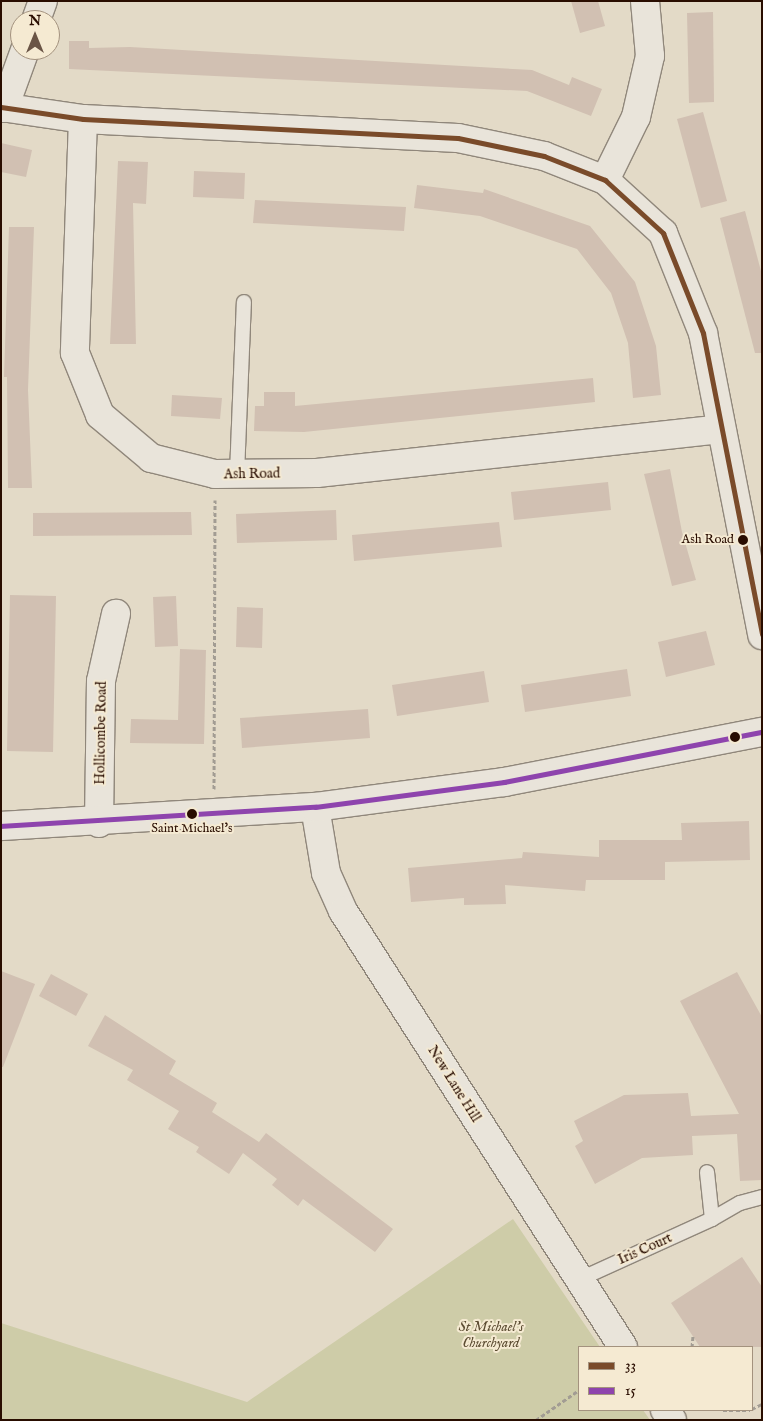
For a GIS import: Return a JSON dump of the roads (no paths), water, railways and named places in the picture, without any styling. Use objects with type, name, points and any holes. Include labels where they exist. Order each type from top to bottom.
[{"type":"street","points":[[605,180],[636,117],[650,56],[645,1]]},
{"type":"street","points":[[21,60],[2,107],[83,118],[458,138],[544,156],[605,180],[663,233],[703,333],[762,634]]},
{"type":"street","name":"Ash Road","points":[[83,118],[75,353],[100,415],[151,458],[226,474],[317,473],[721,429]]},
{"type":"street","name":"Hollicombe Road","points":[[99,823],[101,681],[116,614]]},
{"type":"street","points":[[1,826],[99,823],[316,807],[504,782],[762,732]]},
{"type":"street","name":"New Lane Hill","points":[[316,807],[326,873],[343,911],[578,1280],[622,1346]]},
{"type":"lane","points":[[226,474],[244,302]]},
{"type":"lane","points":[[707,1172],[712,1219]]},
{"type":"lane","name":"Iris Court","points":[[578,1280],[712,1219],[740,1203],[762,1197]]},
{"type":"place","name":"Ash Road","points":[[743,540]]},
{"type":"place","name":"Saint Michael's","points":[[192,814]]},
{"type":"park label","name":"St Michael's Churchyard","points":[[491,1335]]}]
